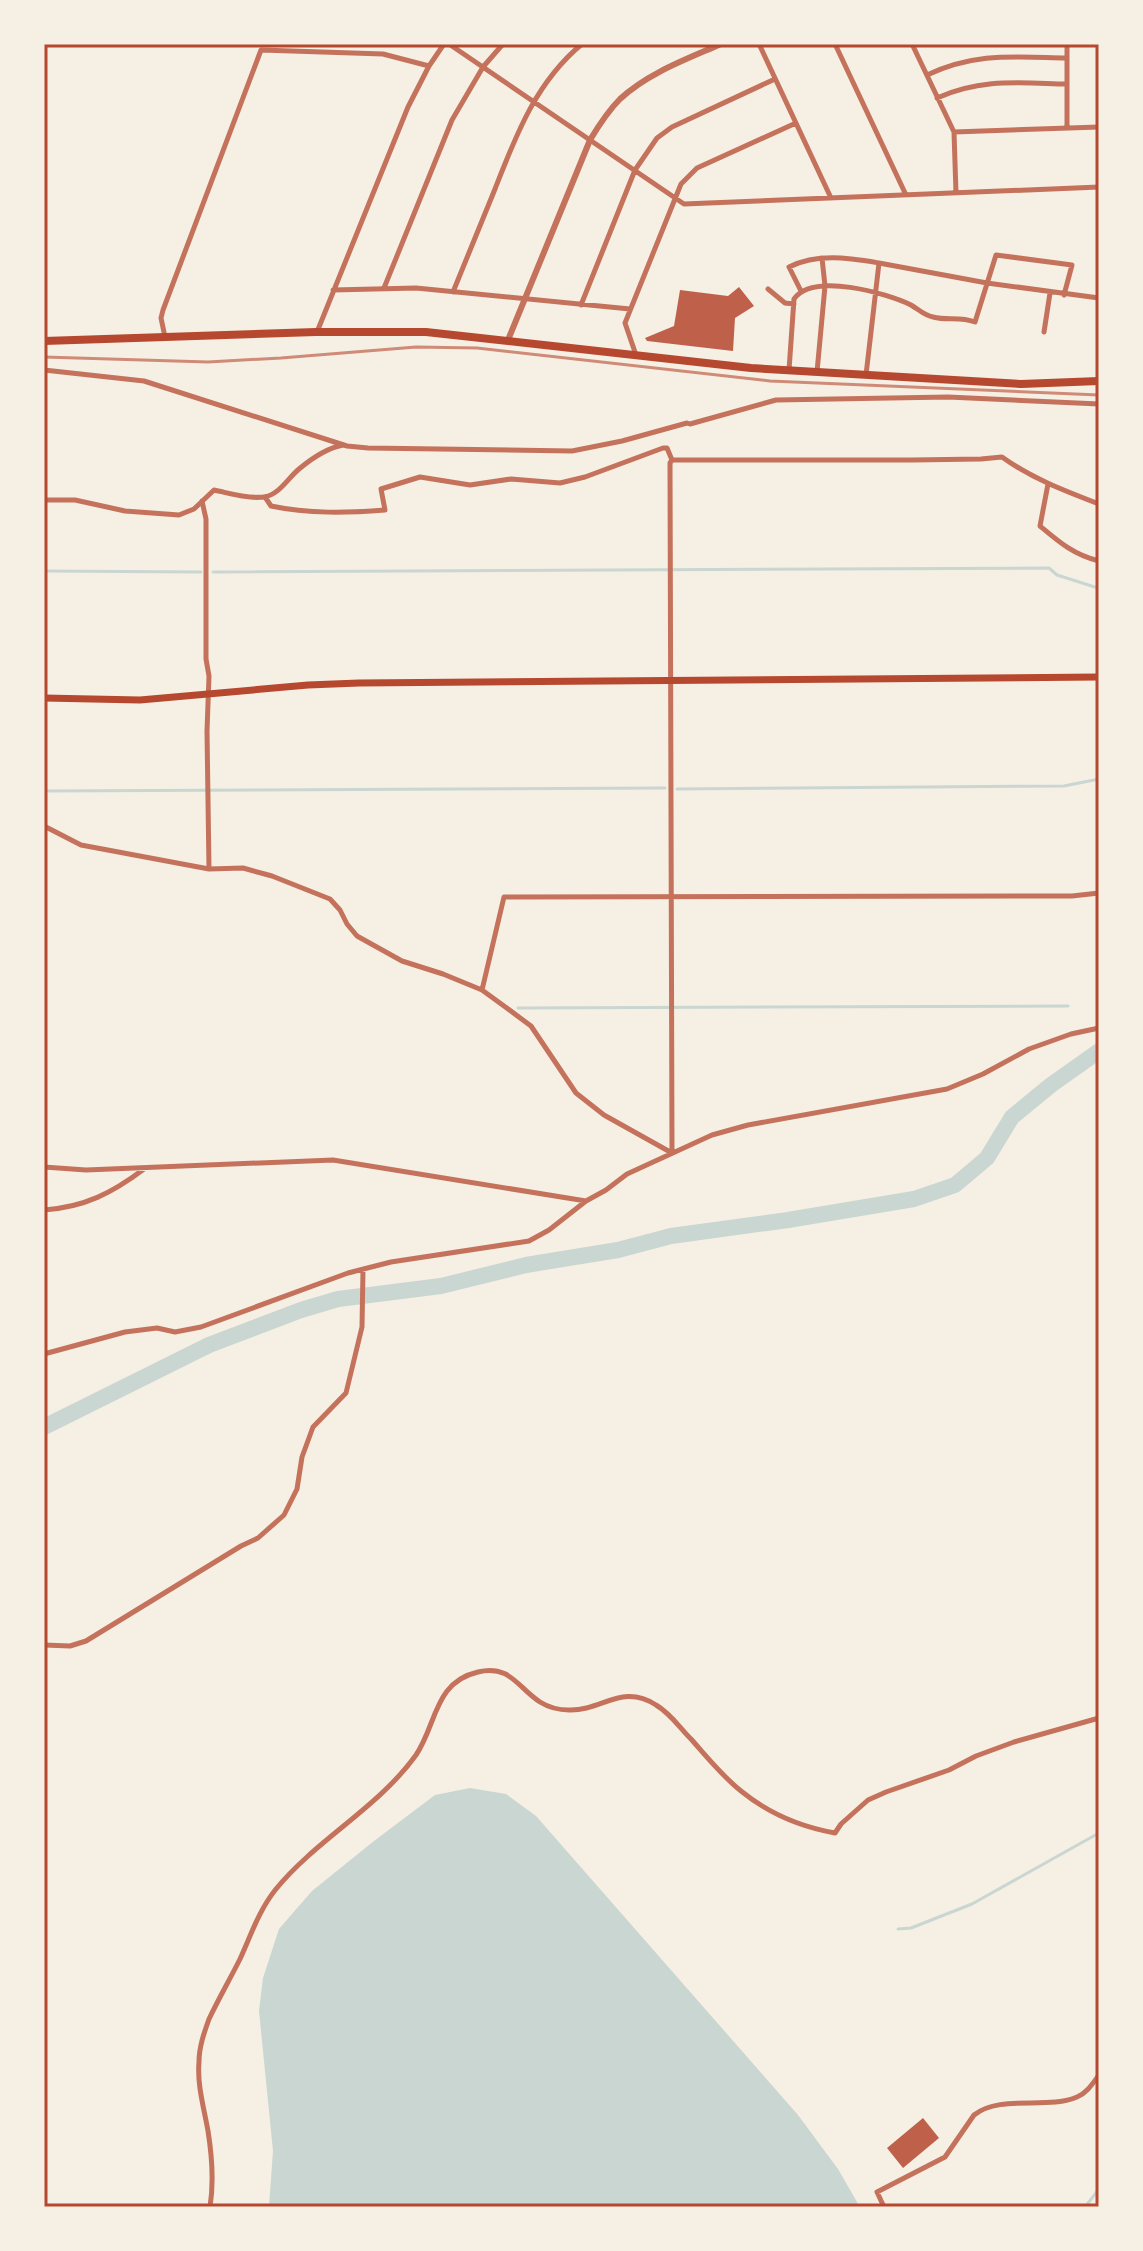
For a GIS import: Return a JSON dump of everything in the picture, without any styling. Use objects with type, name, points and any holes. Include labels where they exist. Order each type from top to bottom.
[{"type":"highway","points":[[44,341],[316,332],[426,332],[789,371],[1021,384],[1099,381]]},
{"type":"main road","points":[[44,698],[140,700],[359,683],[1096,677]]},
{"type":"street","points":[[316,332],[408,107],[429,66],[446,44],[684,204],[1099,187]]},
{"type":"street","points":[[384,288],[452,120],[483,67],[503,44]]},
{"type":"street","points":[[453,292],[511,149],[534,101],[556,69],[582,44]]},
{"type":"street","points":[[508,340],[590,140],[611,109],[629,91],[656,74],[721,44]]},
{"type":"street","points":[[759,44],[831,198]]},
{"type":"street","points":[[835,44],[906,195]]},
{"type":"street","points":[[912,44],[954,132],[956,193]]},
{"type":"street","points":[[1067,44],[1067,128]]},
{"type":"street","points":[[165,338],[161,318],[163,310],[261,50],[383,54],[429,66]]},
{"type":"street","points":[[927,75],[975,58],[1067,58]]},
{"type":"street","points":[[581,305],[635,170],[657,138],[672,127],[775,79]]},
{"type":"street","points":[[937,98],[985,83],[1067,84]]},
{"type":"street","points":[[636,355],[625,323],[681,184],[697,168],[796,123]]},
{"type":"street","points":[[954,132],[1099,127]]},
{"type":"street","points":[[789,371],[794,304],[796,295],[802,291],[825,286],[875,292],[931,317],[962,317],[975,322],[996,255],[1072,265],[1064,295]]},
{"type":"street","points":[[802,291],[789,267],[804,260],[831,257],[1050,293],[1099,298]]},
{"type":"street","points":[[817,373],[825,286],[822,258]]},
{"type":"street","points":[[866,376],[879,263]]},
{"type":"street","points":[[333,290],[384,288],[453,292],[630,309]]},
{"type":"street","points":[[768,289],[785,303],[794,304]]},
{"type":"street","points":[[1044,332],[1050,293]]},
{"type":"street","points":[[44,370],[144,381],[344,445],[368,448],[572,451],[622,441],[776,400],[935,397],[1099,404]]},
{"type":"street","points":[[44,500],[75,500],[125,511],[179,515],[194,509],[214,490],[265,497],[278,491],[318,455],[344,445]]},
{"type":"street","points":[[265,497],[271,506],[299,511],[385,510],[381,489],[420,477],[470,485],[511,479],[560,483],[667,448],[672,460],[672,1153]]},
{"type":"street","points":[[672,460],[1002,457],[1021,471],[1099,504]]},
{"type":"street","points":[[1048,484],[1040,526],[1071,551],[1099,561]]},
{"type":"street","points":[[202,501],[206,519],[209,869]]},
{"type":"street","points":[[44,826],[81,845],[209,869],[243,868],[330,899],[357,936],[402,961],[482,990],[531,1026],[576,1093],[604,1115],[672,1153]]},
{"type":"street","points":[[482,990],[504,897],[1072,896],[1099,893]]},
{"type":"street","points":[[44,1354],[125,1332],[157,1328],[175,1332],[201,1327],[311,1286],[391,1262],[529,1241],[627,1174],[712,1135],[748,1125],[947,1089],[1029,1049],[1099,1028]]},
{"type":"street","points":[[44,1167],[76,1170],[333,1160],[586,1201]]},
{"type":"street","points":[[44,1210],[94,1200],[110,1193],[145,1168]]},
{"type":"street","points":[[44,1645],[70,1646],[86,1641],[258,1538],[284,1515],[297,1489],[302,1457],[313,1427],[346,1393],[362,1327],[363,1272]]},
{"type":"street","points":[[210,2207],[211,2155],[199,2081],[199,2060],[209,2019],[259,1915],[275,1890],[312,1852],[400,1775],[424,1741],[442,1698],[456,1681],[491,1670],[512,1676],[543,1705],[565,1710],[619,1697],[648,1701],[664,1711],[741,1791],[793,1822],[835,1833],[868,1800],[886,1792],[949,1770],[1014,1742],[1099,1718]]},
{"type":"street","points":[[884,2207],[877,2192],[945,2157],[979,2111],[997,2105],[1076,2097],[1099,2075]]},
{"type":"shaded area","points":[[470,1788],[506,1794],[536,1816],[798,2115],[838,2169],[858,2207],[269,2207],[273,2151],[259,2011],[263,1978],[279,1929],[312,1891],[435,1795]]},
{"type":"building","points":[[739,287],[754,306],[735,318],[733,351],[647,341],[645,338],[674,326],[680,290],[728,296]]},
{"type":"building","points":[[923,2118],[939,2138],[903,2168],[887,2148]]},
{"type":"waterway","points":[[213,572],[1049,568],[1057,575],[1098,588],[1099,730]]},
{"type":"waterway","points":[[44,571],[201,572]]},
{"type":"waterway","points":[[677,789],[1064,786],[1099,779]]},
{"type":"waterway","points":[[45,791],[665,788]]},
{"type":"waterway","points":[[518,1008],[1068,1006]]},
{"type":"waterway","points":[[44,1427],[209,1345],[338,1299],[441,1286],[526,1265],[618,1250],[671,1236],[914,1199],[955,1185],[987,1158],[1012,1117],[1099,1051]]},
{"type":"waterway","points":[[898,1929],[911,1928],[972,1904],[1099,1833]]},
{"type":"waterway","points":[[1085,2207],[1099,2189]]},
{"type":"railway","points":[[44,357],[208,362],[416,347],[477,348],[770,381],[1099,395]]}]
